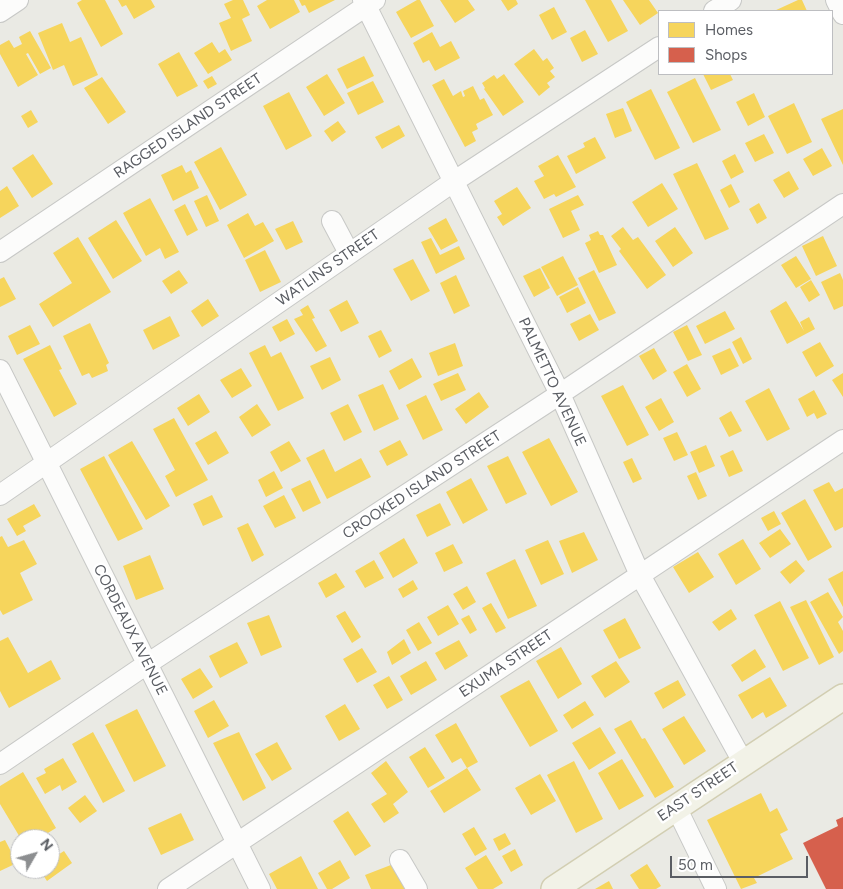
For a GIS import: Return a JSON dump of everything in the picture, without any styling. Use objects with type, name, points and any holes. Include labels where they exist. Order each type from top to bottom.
[{"type":"main road","name":"EAST STREET","points":[[554,889],[843,697]]},
{"type":"street","points":[[0,12],[18,0]]},
{"type":"street","points":[[716,10],[731,0]]},
{"type":"street","points":[[836,0],[843,14]]},
{"type":"street","name":"PALMETTO AVENUE","points":[[368,2],[454,182],[560,394],[640,575],[743,762]]},
{"type":"street","name":"RAGGED ISLAND STREET","points":[[0,252],[368,2]]},
{"type":"street","name":"WATLINS STREET","points":[[0,495],[349,253],[658,48]]},
{"type":"street","name":"CROOKED ISLAND STREET","points":[[0,764],[147,664],[560,394],[843,204]]},
{"type":"street","points":[[332,221],[349,253]]},
{"type":"street","name":"CORDEAUX AVENUE","points":[[0,370],[260,889]]},
{"type":"street","name":"EXUMA STREET","points":[[168,889],[843,440]]},
{"type":"street","points":[[676,807],[716,889]]},
{"type":"street","points":[[400,860],[417,889]]},
{"type":"building: Homes","points":[[82,0],[105,0],[123,34],[101,47],[77,3]]},
{"type":"building: Homes","points":[[118,0],[151,0],[155,7],[134,19],[126,5],[122,7]]},
{"type":"building: Homes","points":[[233,0],[243,0],[250,15],[242,19],[252,41],[231,51],[219,23],[231,18],[224,4]]},
{"type":"building: Homes","points":[[267,0],[294,0],[300,12],[270,29],[257,6]]},
{"type":"building: Homes","points":[[299,0],[335,0],[309,13],[305,5],[302,6]]},
{"type":"building: Homes","points":[[420,0],[434,26],[411,38],[396,12]]},
{"type":"building: Homes","points":[[440,0],[468,0],[475,10],[455,23]]},
{"type":"building: Homes","points":[[501,0],[516,0],[518,4],[508,11]]},
{"type":"building: Homes","points":[[585,0],[611,0],[628,31],[608,42]]},
{"type":"building: Homes","points":[[623,0],[649,0],[658,13],[640,25]]},
{"type":"building: Homes","points":[[802,0],[807,10],[776,10]]},
{"type":"building: Homes","points":[[554,7],[567,32],[552,40],[539,15]]},
{"type":"building: Homes","points":[[62,23],[70,42],[81,37],[98,75],[73,86],[64,65],[53,70],[38,33]]},
{"type":"building: Homes","points":[[585,30],[598,54],[582,62],[570,38]]},
{"type":"building: Homes","points":[[30,31],[51,68],[40,74],[28,53],[26,54],[38,75],[18,87],[0,54],[0,45],[9,40],[14,48],[22,44],[19,37]]},
{"type":"building: Homes","points":[[432,32],[440,47],[451,41],[460,58],[435,71],[429,60],[423,63],[413,43]]},
{"type":"building: Homes","points":[[212,42],[219,53],[225,49],[232,60],[208,74],[194,53]]},
{"type":"building: Homes","points":[[534,49],[543,61],[547,58],[554,68],[550,71],[555,77],[547,83],[550,87],[539,96],[514,64]]},
{"type":"building: Homes","points":[[179,52],[198,86],[177,97],[158,64]]},
{"type":"building: Homes","points":[[364,56],[374,76],[347,89],[337,69]]},
{"type":"building: Homes","points":[[327,74],[345,103],[324,116],[306,87]]},
{"type":"building: Homes","points":[[504,74],[524,102],[503,116],[484,89],[482,83],[494,75],[497,79]]},
{"type":"building: Homes","points":[[704,75],[730,75],[733,80],[711,90]]},
{"type":"building: Homes","points":[[212,76],[217,84],[208,89],[203,81]]},
{"type":"building: Homes","points":[[102,77],[126,112],[108,124],[84,88]]},
{"type":"building: Homes","points":[[695,78],[721,130],[693,143],[667,92]]},
{"type":"building: Homes","points":[[444,79],[453,96],[461,91],[463,97],[465,96],[463,91],[473,86],[480,100],[484,98],[493,115],[476,124],[478,129],[472,132],[476,141],[465,147],[432,85]]},
{"type":"building: Homes","points":[[373,81],[384,102],[358,115],[347,93]]},
{"type":"building: Homes","points":[[651,89],[680,148],[655,160],[626,102]]},
{"type":"building: Homes","points":[[289,92],[312,136],[286,150],[263,106]]},
{"type":"building: Homes","points":[[754,93],[765,117],[748,126],[736,102]]},
{"type":"building: Homes","points":[[794,103],[812,142],[787,154],[768,116]]},
{"type":"building: Homes","points":[[623,108],[632,131],[615,138],[606,114]]},
{"type":"building: Homes","points":[[843,109],[843,165],[821,119]]},
{"type":"building: Homes","points":[[31,110],[38,122],[28,128],[21,116]]},
{"type":"building: Homes","points":[[338,121],[346,132],[332,142],[324,131]]},
{"type":"building: Homes","points":[[399,125],[405,136],[382,149],[375,137]]},
{"type":"building: Homes","points":[[764,134],[774,153],[755,162],[745,143]]},
{"type":"building: Homes","points":[[595,137],[606,158],[576,174],[567,156],[585,147],[583,143]]},
{"type":"building: Homes","points":[[221,147],[247,195],[220,210],[194,162]]},
{"type":"building: Homes","points":[[822,148],[832,166],[813,176],[803,159]]},
{"type":"building: Homes","points":[[33,154],[53,184],[32,198],[12,168]]},
{"type":"building: Homes","points":[[735,154],[744,172],[731,179],[722,161]]},
{"type":"building: Homes","points":[[558,155],[576,187],[556,197],[554,194],[544,199],[534,181],[544,176],[538,166]]},
{"type":"building: Homes","points":[[697,163],[729,229],[705,240],[673,174]]},
{"type":"building: Homes","points":[[182,165],[186,173],[191,170],[199,188],[173,201],[161,175]]},
{"type":"building: Homes","points":[[789,171],[799,189],[784,198],[773,180]]},
{"type":"building: Homes","points":[[662,183],[678,209],[648,227],[632,202]]},
{"type":"building: Homes","points":[[731,184],[740,202],[729,208],[720,190]]},
{"type":"building: Homes","points":[[7,186],[19,206],[0,218],[0,191]]},
{"type":"building: Homes","points":[[517,187],[531,208],[503,226],[497,217],[502,214],[494,201]]},
{"type":"building: Homes","points":[[207,195],[219,221],[206,227],[194,201]]},
{"type":"building: Homes","points":[[578,195],[584,205],[571,211],[580,230],[563,238],[549,209]]},
{"type":"building: Homes","points":[[150,198],[179,252],[165,259],[160,248],[146,256],[123,213]]},
{"type":"building: Homes","points":[[759,203],[767,218],[757,224],[749,209]]},
{"type":"building: Homes","points":[[185,204],[198,230],[187,236],[174,210]]},
{"type":"building: Homes","points":[[248,213],[255,226],[263,222],[274,241],[244,258],[227,225]]},
{"type":"building: Homes","points":[[446,218],[458,241],[441,250],[428,228]]},
{"type":"building: Homes","points":[[116,220],[142,261],[113,279],[88,238]]},
{"type":"building: Homes","points":[[293,221],[303,242],[286,250],[275,229]]},
{"type":"building: Homes","points":[[623,227],[633,240],[638,237],[666,275],[647,289],[619,251],[621,249],[611,236]]},
{"type":"building: Homes","points":[[675,227],[693,253],[673,267],[655,241]]},
{"type":"building: Homes","points":[[598,231],[600,235],[603,235],[617,265],[599,273],[585,243],[591,240],[589,235]]},
{"type":"building: Homes","points":[[823,236],[837,266],[816,276],[802,246]]},
{"type":"building: Homes","points":[[78,237],[111,292],[53,327],[39,304],[72,283],[53,253]]},
{"type":"building: Homes","points":[[431,238],[440,255],[459,246],[465,259],[436,274],[421,242]]},
{"type":"building: Homes","points":[[265,250],[281,282],[260,292],[245,260]]},
{"type":"building: Homes","points":[[563,256],[578,285],[557,296],[541,267]]},
{"type":"building: Homes","points":[[796,256],[811,279],[796,288],[781,265]]},
{"type":"building: Homes","points":[[413,259],[430,291],[411,301],[393,269]]},
{"type":"building: Homes","points":[[540,268],[550,288],[534,297],[523,276]]},
{"type":"building: Homes","points":[[179,270],[188,283],[171,294],[162,281]]},
{"type":"building: Homes","points":[[594,270],[616,313],[599,321],[578,278]]},
{"type":"building: Homes","points":[[840,273],[843,280],[843,306],[834,310],[821,282]]},
{"type":"building: Homes","points":[[456,275],[470,306],[454,314],[440,283]]},
{"type":"building: Homes","points":[[4,277],[16,299],[0,307],[0,279]]},
{"type":"building: Homes","points":[[811,280],[820,295],[809,302],[800,287]]},
{"type":"building: Homes","points":[[578,287],[586,303],[567,313],[559,297]]},
{"type":"building: Homes","points":[[208,299],[219,316],[202,327],[191,311]]},
{"type":"building: Homes","points":[[347,300],[359,323],[341,332],[329,310]]},
{"type":"building: Homes","points":[[786,301],[804,331],[800,322],[809,317],[815,329],[787,344],[770,311]]},
{"type":"building: Homes","points":[[308,305],[315,318],[312,319],[327,346],[316,352],[294,319],[303,315],[300,310]]},
{"type":"building: Homes","points":[[725,311],[735,329],[705,344],[696,326]]},
{"type":"building: Homes","points":[[590,314],[599,330],[579,341],[570,324]]},
{"type":"building: Homes","points":[[170,316],[180,336],[153,350],[143,330]]},
{"type":"building: Homes","points":[[287,319],[295,334],[280,342],[272,327]]},
{"type":"building: Homes","points":[[90,323],[109,363],[106,365],[108,371],[92,378],[89,373],[82,376],[63,336]]},
{"type":"building: Homes","points":[[30,325],[40,344],[17,355],[8,336]]},
{"type":"building: Homes","points":[[687,325],[702,355],[688,361],[673,332]]},
{"type":"building: Homes","points":[[381,330],[392,351],[379,358],[368,336]]},
{"type":"building: Homes","points":[[741,337],[752,359],[743,364],[732,342]]},
{"type":"building: Homes","points":[[820,342],[834,366],[816,377],[802,352]]},
{"type":"building: Homes","points":[[455,343],[463,366],[438,376],[429,353]]},
{"type":"building: Homes","points":[[50,345],[62,369],[59,370],[77,404],[54,417],[23,359]]},
{"type":"building: Homes","points":[[265,345],[271,357],[281,352],[304,398],[278,411],[249,353]]},
{"type":"building: Homes","points":[[654,348],[667,371],[653,380],[639,356]]},
{"type":"building: Homes","points":[[730,348],[739,366],[721,375],[712,356]]},
{"type":"building: Homes","points":[[330,357],[341,380],[322,390],[310,366]]},
{"type":"building: Homes","points":[[412,358],[422,377],[399,390],[389,371]]},
{"type":"building: Homes","points":[[687,364],[701,389],[687,397],[673,372]]},
{"type":"building: Homes","points":[[241,368],[252,386],[232,398],[220,380]]},
{"type":"building: Homes","points":[[458,373],[466,390],[441,401],[433,384]]},
{"type":"building: Homes","points":[[843,373],[843,397],[832,380]]},
{"type":"building: Homes","points":[[383,384],[399,419],[374,431],[358,395]]},
{"type":"building: Homes","points":[[623,385],[649,435],[627,446],[601,396]]},
{"type":"building: Homes","points":[[769,388],[790,429],[767,441],[745,401]]},
{"type":"building: Homes","points":[[814,390],[827,414],[817,419],[814,413],[807,417],[798,399]]},
{"type":"building: Homes","points":[[479,392],[489,407],[466,424],[455,409]]},
{"type":"building: Homes","points":[[199,394],[210,412],[188,426],[177,408]]},
{"type":"building: Homes","points":[[426,395],[443,430],[423,440],[406,405]]},
{"type":"building: Homes","points":[[661,398],[674,422],[659,431],[645,407]]},
{"type":"building: Homes","points":[[257,404],[271,425],[252,437],[239,417]]},
{"type":"building: Homes","points":[[348,404],[362,432],[344,441],[330,413]]},
{"type":"building: Homes","points":[[731,411],[742,431],[729,437],[719,418]]},
{"type":"building: Homes","points":[[174,418],[208,480],[176,497],[165,476],[175,470],[153,429]]},
{"type":"building: Homes","points":[[216,431],[229,453],[208,465],[195,443]]},
{"type":"building: Homes","points":[[677,432],[688,455],[674,461],[663,438]]},
{"type":"building: Homes","points":[[549,438],[578,492],[551,506],[522,452]]},
{"type":"building: Homes","points":[[400,440],[408,455],[387,466],[379,451]]},
{"type":"building: Homes","points":[[132,441],[170,506],[146,520],[108,455]]},
{"type":"building: Homes","points":[[289,441],[301,461],[281,472],[270,452]]},
{"type":"building: Homes","points":[[706,445],[715,466],[699,473],[690,452]]},
{"type":"building: Homes","points":[[324,449],[335,472],[361,458],[371,477],[327,499],[306,458]]},
{"type":"building: Homes","points":[[733,450],[743,471],[729,477],[720,456]]},
{"type":"building: Homes","points":[[104,456],[143,529],[118,541],[80,469]]},
{"type":"building: Homes","points":[[508,456],[527,494],[506,504],[487,466]]},
{"type":"building: Homes","points":[[632,458],[642,479],[633,483],[623,462]]},
{"type":"building: Homes","points":[[274,471],[283,488],[266,497],[258,480]]},
{"type":"building: Homes","points":[[696,472],[707,496],[698,500],[687,476]]},
{"type":"building: Homes","points":[[471,478],[488,510],[463,524],[446,492]]},
{"type":"building: Homes","points":[[310,480],[321,503],[303,512],[291,489]]},
{"type":"building: Homes","points":[[829,482],[835,492],[843,488],[843,527],[835,531],[813,490]]},
{"type":"building: Homes","points":[[212,495],[223,517],[203,526],[193,504]]},
{"type":"building: Homes","points":[[284,495],[296,518],[275,528],[263,506]]},
{"type":"building: Homes","points":[[805,499],[832,547],[808,561],[781,513]]},
{"type":"building: Homes","points":[[440,503],[451,525],[427,537],[416,515]]},
{"type":"building: Homes","points":[[34,504],[41,516],[23,526],[26,531],[17,536],[7,519]]},
{"type":"building: Homes","points":[[774,511],[781,524],[768,531],[761,518]]},
{"type":"building: Homes","points":[[248,523],[264,555],[252,562],[237,528]]},
{"type":"building: Homes","points":[[780,529],[791,544],[770,558],[759,543]]},
{"type":"building: Homes","points":[[584,532],[598,560],[572,573],[559,541]]},
{"type":"building: Homes","points":[[2,536],[8,547],[24,540],[37,564],[20,573],[33,600],[3,615],[0,610],[0,537]]},
{"type":"building: Homes","points":[[404,538],[418,563],[393,578],[379,553]]},
{"type":"building: Homes","points":[[743,539],[761,569],[736,585],[718,554]]},
{"type":"building: Homes","points":[[548,540],[564,574],[541,585],[525,550]]},
{"type":"building: Homes","points":[[453,544],[463,563],[444,572],[435,553]]},
{"type":"building: Homes","points":[[698,552],[714,577],[689,593],[673,567]]},
{"type":"building: Homes","points":[[150,555],[164,589],[136,600],[123,566]]},
{"type":"building: Homes","points":[[515,559],[537,606],[508,619],[486,573]]},
{"type":"building: Homes","points":[[374,560],[384,578],[365,588],[355,571]]},
{"type":"building: Homes","points":[[796,560],[805,571],[790,584],[780,572]]},
{"type":"building: Homes","points":[[843,571],[843,607],[828,579]]},
{"type":"building: Homes","points":[[336,573],[345,587],[326,598],[318,583]]},
{"type":"building: Homes","points":[[413,580],[418,589],[403,598],[398,589]]},
{"type":"building: Homes","points":[[467,586],[476,602],[463,610],[453,594]]},
{"type":"building: Homes","points":[[828,592],[843,617],[838,622],[843,631],[843,651],[839,654],[810,602]]},
{"type":"building: Homes","points":[[806,600],[834,657],[819,665],[790,607]]},
{"type":"building: Homes","points":[[780,601],[809,658],[783,671],[754,615]]},
{"type":"building: Homes","points":[[491,603],[506,628],[496,633],[482,608]]},
{"type":"building: Homes","points":[[448,605],[459,624],[438,636],[427,617]]},
{"type":"building: Homes","points":[[731,609],[737,619],[719,631],[712,622]]},
{"type":"building: Homes","points":[[345,611],[361,637],[352,643],[336,616]]},
{"type":"building: Homes","points":[[269,615],[282,647],[261,656],[247,623]]},
{"type":"building: Homes","points":[[469,615],[477,630],[470,634],[461,619]]},
{"type":"building: Homes","points":[[625,618],[641,648],[619,659],[603,630]]},
{"type":"building: Homes","points":[[419,622],[432,643],[418,651],[406,630]]},
{"type":"building: Homes","points":[[8,637],[28,673],[51,660],[61,679],[9,708],[0,691],[0,641]]},
{"type":"building: Homes","points":[[404,639],[411,653],[392,665],[387,652]]},
{"type":"building: Homes","points":[[459,640],[468,656],[445,670],[435,653]]},
{"type":"building: Homes","points":[[237,642],[248,663],[220,678],[209,656]]},
{"type":"building: Homes","points":[[561,647],[582,684],[558,699],[536,661]]},
{"type":"building: Homes","points":[[362,648],[377,672],[357,683],[343,659]]},
{"type":"building: Homes","points":[[755,649],[766,667],[742,682],[731,665]]},
{"type":"building: Homes","points":[[426,661],[437,680],[411,695],[400,676]]},
{"type":"building: Homes","points":[[616,661],[630,682],[605,698],[591,676]]},
{"type":"building: Homes","points":[[200,668],[213,687],[193,699],[181,679]]},
{"type":"building: Homes","points":[[389,676],[403,700],[387,709],[373,685]]},
{"type":"building: Homes","points":[[770,677],[787,706],[766,718],[763,712],[752,719],[738,695]]},
{"type":"building: Homes","points":[[529,680],[558,731],[530,747],[500,696]]},
{"type":"building: Homes","points":[[678,680],[686,695],[663,709],[654,693]]},
{"type":"building: Homes","points":[[214,700],[229,726],[208,738],[194,711]]},
{"type":"building: Homes","points":[[585,701],[594,715],[572,729],[563,715]]},
{"type":"building: Homes","points":[[345,704],[360,729],[339,741],[325,716]]},
{"type":"building: Homes","points":[[137,709],[166,766],[134,782],[105,725]]},
{"type":"building: Homes","points":[[684,716],[706,751],[684,765],[662,729]]},
{"type":"building: Homes","points":[[631,720],[642,739],[645,738],[674,787],[655,798],[614,729]]},
{"type":"building: Homes","points":[[456,723],[478,762],[467,768],[461,758],[452,763],[435,735]]},
{"type":"building: Homes","points":[[600,727],[616,753],[589,770],[572,743]]},
{"type":"building: Homes","points":[[93,732],[125,791],[103,803],[72,744]]},
{"type":"building: Homes","points":[[239,732],[266,788],[243,801],[213,743]]},
{"type":"building: Homes","points":[[277,742],[292,769],[272,781],[255,754]]},
{"type":"building: Homes","points":[[425,747],[445,778],[428,788],[409,757]]},
{"type":"building: Homes","points":[[63,758],[77,782],[62,791],[60,785],[45,794],[36,778],[46,773],[44,769]]},
{"type":"building: Homes","points":[[622,759],[644,796],[619,810],[598,773]]},
{"type":"building: Homes","points":[[386,761],[408,792],[393,804],[399,813],[384,823],[371,804],[387,794],[371,773]]},
{"type":"building: Homes","points":[[574,761],[603,819],[576,833],[547,775]]},
{"type":"building: Homes","points":[[467,768],[481,790],[444,813],[430,791]]},
{"type":"building: Homes","points":[[23,772],[56,828],[15,829],[0,804],[0,786]]},
{"type":"building: Homes","points":[[540,774],[556,801],[531,815],[515,788]]},
{"type":"building: Homes","points":[[761,793],[770,812],[777,808],[788,830],[780,834],[793,859],[754,878],[757,883],[741,889],[707,820]]},
{"type":"building: Homes","points":[[85,795],[97,811],[80,823],[68,808]]},
{"type":"building: Homes","points":[[348,811],[371,846],[355,856],[333,821]]},
{"type":"building: Homes","points":[[181,813],[194,840],[161,855],[148,828]]},
{"type":"building: Homes","points":[[474,827],[487,849],[475,856],[462,834]]},
{"type":"building: Homes","points":[[505,833],[511,844],[499,851],[493,839]]},
{"type":"building: Homes","points":[[5,840],[10,850],[10,866],[0,871],[0,842]]},
{"type":"building: Homes","points":[[515,849],[523,865],[511,872],[502,856]]},
{"type":"building: Homes","points":[[64,851],[72,863],[60,872],[60,854]]},
{"type":"building: Homes","points":[[486,855],[503,883],[493,889],[478,889],[465,868]]},
{"type":"building: Homes","points":[[301,856],[318,889],[277,889],[269,874]]},
{"type":"building: Homes","points":[[340,860],[350,878],[332,889],[327,889],[318,873]]},
{"type":"building: Homes","points":[[396,863],[407,889],[371,889],[365,875]]},
{"type":"building: Homes","points":[[647,864],[661,886],[656,889],[639,889],[630,875]]},
{"type":"building: Homes","points":[[609,881],[613,889],[595,889]]},
{"type":"building: Shops","points":[[843,817],[843,889],[826,889],[803,843],[838,826],[836,820]]}]
